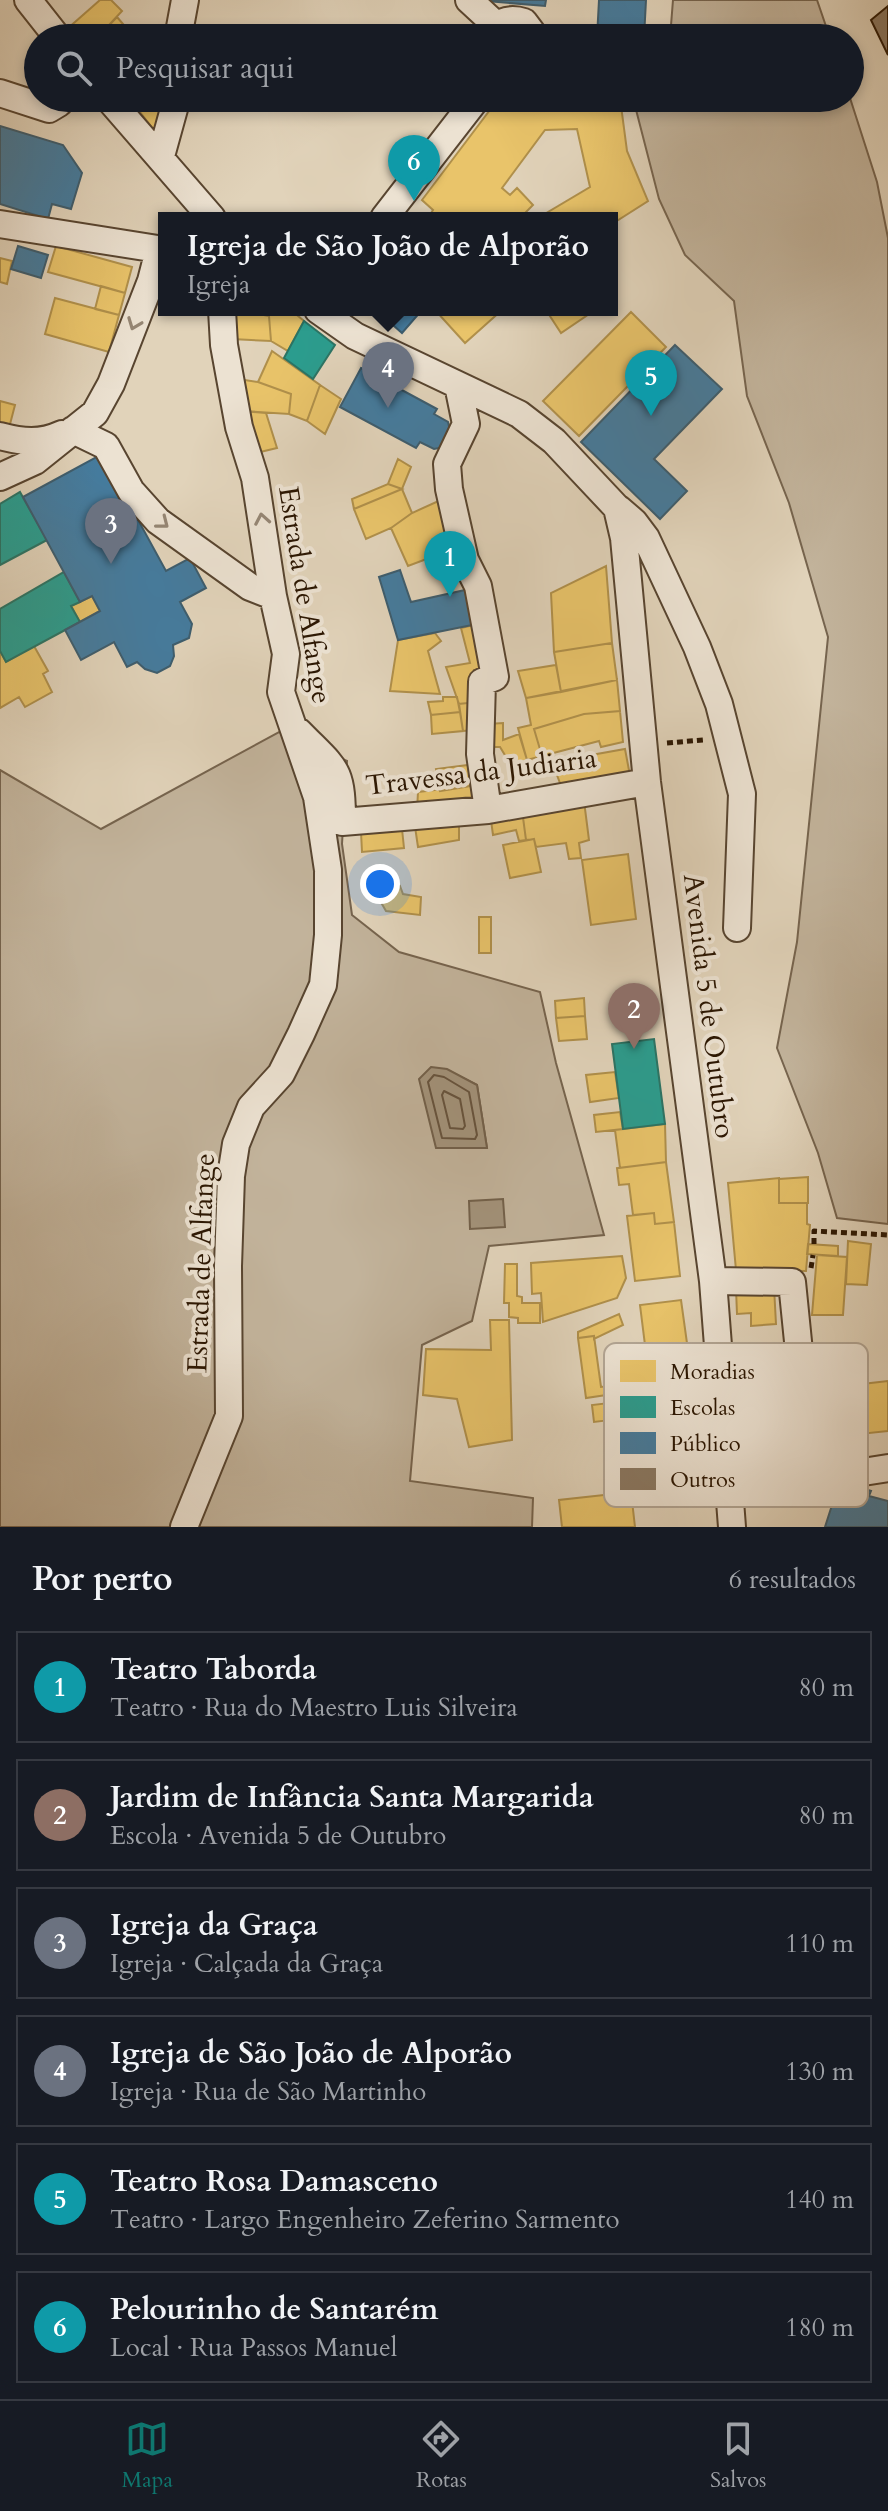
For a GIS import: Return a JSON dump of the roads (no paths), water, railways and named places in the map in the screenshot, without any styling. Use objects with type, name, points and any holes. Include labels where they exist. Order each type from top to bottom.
[{"type":"street","points":[[28,0],[47,24]]},
{"type":"street","points":[[181,24],[185,0]]},
{"type":"street","points":[[469,0],[487,24]]},
{"type":"street","points":[[503,24],[509,19],[517,19],[526,24]]},
{"type":"street","points":[[0,93],[24,101]]},
{"type":"street","points":[[121,112],[206,212]]},
{"type":"street","points":[[161,156],[173,112]]},
{"type":"street","points":[[389,212],[466,112]]},
{"type":"street","points":[[0,224],[158,250]]},
{"type":"street","points":[[0,477],[35,461],[95,413],[111,384],[158,259]]},
{"type":"street","name":"Estrada de Alfange","points":[[184,1527],[229,1416],[228,1266],[231,1176],[236,1144],[251,1107],[281,1074],[323,985],[328,935],[328,870],[317,797],[281,692],[286,654],[273,596],[255,478],[239,427],[224,345],[222,316]]},
{"type":"street","points":[[327,316],[355,336],[519,414],[554,441],[646,538],[697,647],[719,704],[742,794],[737,928]]},
{"type":"street","points":[[458,385],[466,424],[447,464],[454,514],[465,560],[478,586],[495,677],[482,682],[480,754],[488,810]]},
{"type":"street","points":[[0,436],[22,442],[47,441],[73,430],[106,446],[131,491],[158,521],[250,587],[273,596]]},
{"type":"street","name":"Avenida 5 de Outubro","points":[[617,508],[624,538],[647,782],[713,1281],[717,1343]]},
{"type":"street","name":"Travessa da Judiaria","points":[[293,726],[337,771],[341,781],[342,822],[488,810],[647,782]]},
{"type":"street","points":[[713,1281],[792,1282],[798,1343]]},
{"type":"street","points":[[868,1471],[888,1468]]},
{"type":"street","name":"Avenida 5 de Outubro","points":[[730,1507],[732,1527]]},
{"type":"water","points":[[431,1067],[447,1069],[477,1085],[487,1148],[436,1148],[419,1079]]},
{"type":"water","points":[[503,1199],[505,1227],[470,1229],[469,1201]]},
{"type":"place","name":"Pelourinho de Santarém","points":[[414,201]]},
{"type":"place","name":"Igreja de São João de Alporão","points":[[388,408]]},
{"type":"place","name":"Teatro Rosa Damasceno","points":[[651,416]]},
{"type":"place","name":"Igreja da Graça","points":[[111,564]]},
{"type":"place","name":"Teatro Taborda","points":[[450,597]]},
{"type":"place","name":"Jardim de Infância Santa Margarida","points":[[634,1049]]}]
